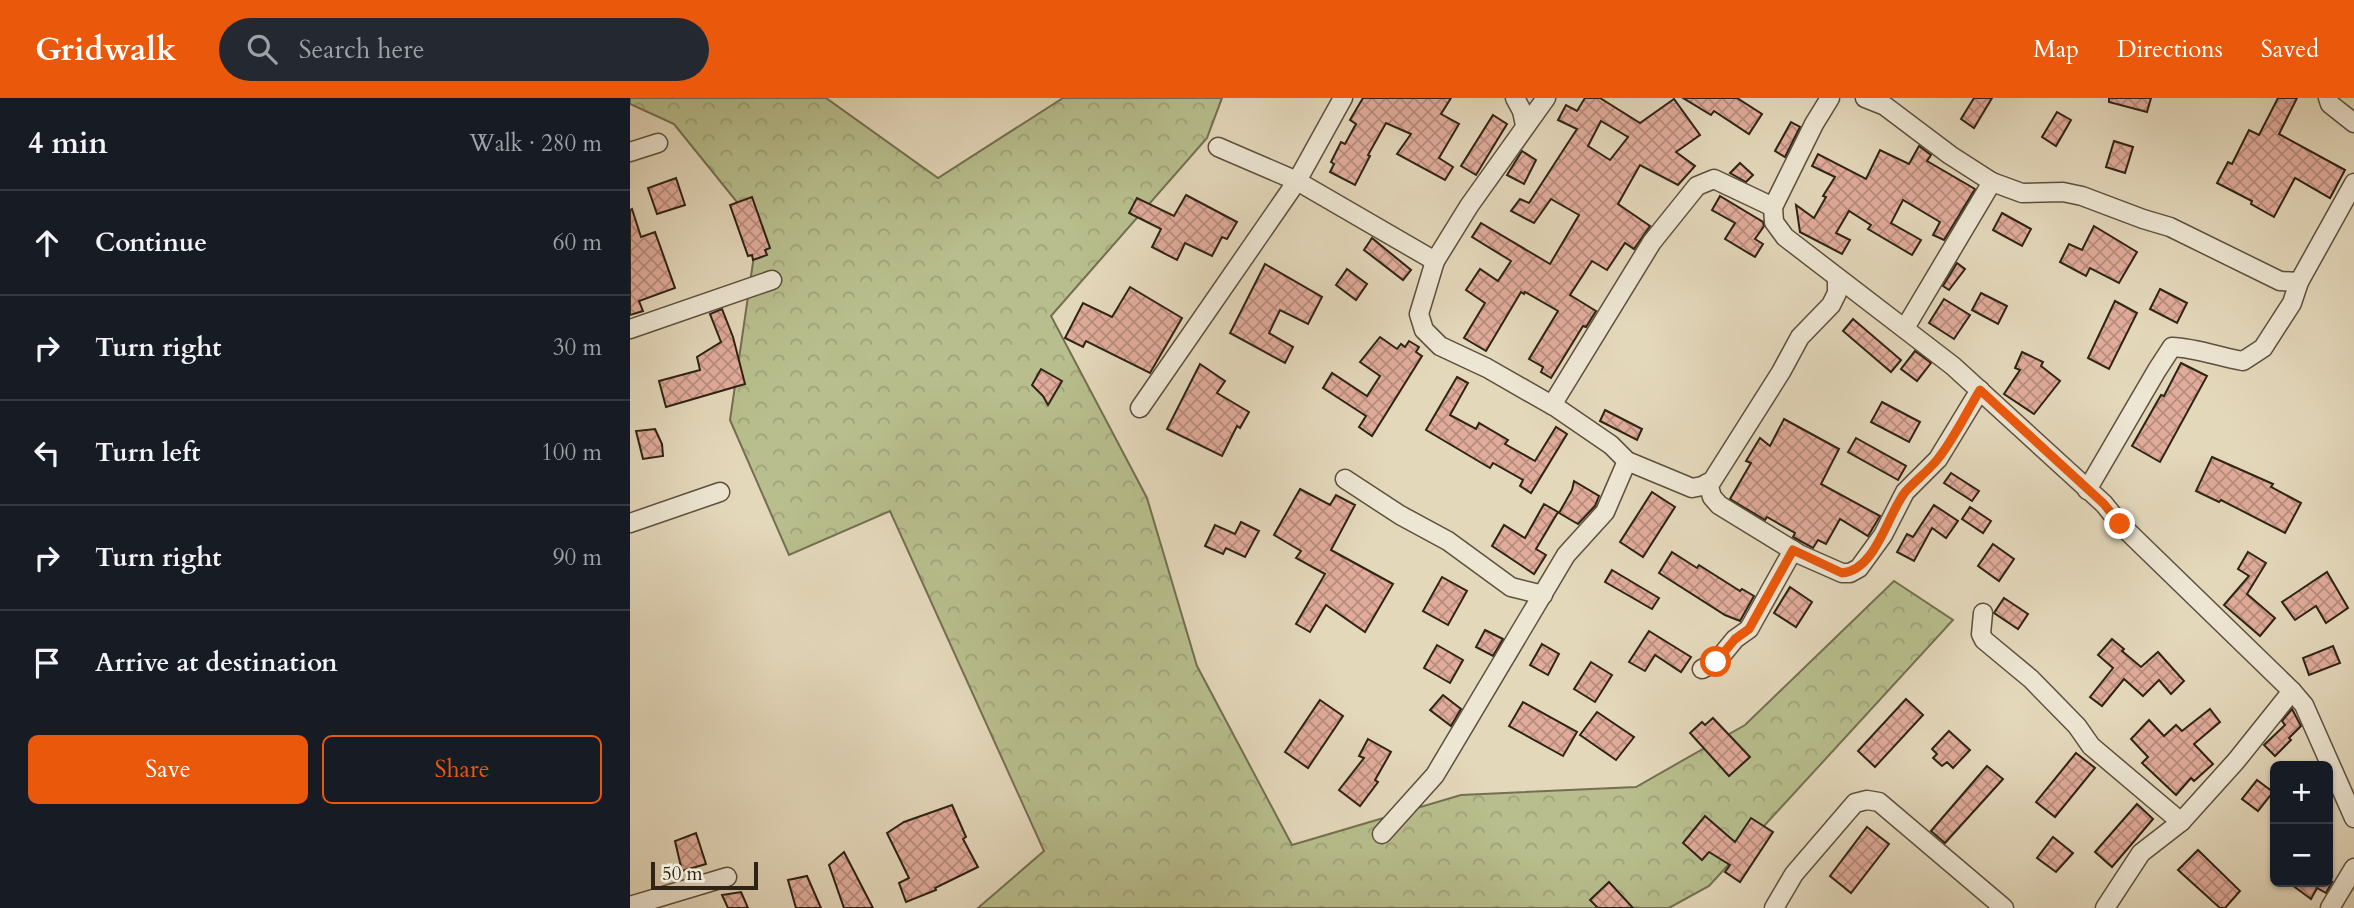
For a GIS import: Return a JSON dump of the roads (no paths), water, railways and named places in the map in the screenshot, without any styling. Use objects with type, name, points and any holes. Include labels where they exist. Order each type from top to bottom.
[{"type":"street","points":[[1140,408],[1297,181],[1343,98]]},
{"type":"street","points":[[1515,98],[1525,125]]},
{"type":"street","points":[[1546,98],[1469,206],[1436,261],[1419,314],[1424,330],[1440,346],[1487,368],[1552,405],[1611,445],[1626,461],[1692,488],[1709,483],[1781,372],[1800,337],[1830,305],[1837,293],[1837,278]]},
{"type":"street","points":[[1830,98],[1814,124],[1773,207],[1774,222],[1785,237],[1892,321],[1905,328],[1980,390],[2104,504],[2120,524],[2292,691],[2304,705],[2354,818]]},
{"type":"street","points":[[1865,98],[1885,106],[1950,155],[1992,182],[2022,193],[2063,192],[2082,196],[2180,231],[2245,266],[2280,281],[2299,282]]},
{"type":"street","points":[[2328,98],[2330,104],[2354,123]]},
{"type":"street","points":[[630,152],[658,143]]},
{"type":"street","points":[[1218,147],[1297,181],[1436,261]]},
{"type":"street","points":[[1552,405],[1652,242],[1697,186],[1714,179],[1773,207]]},
{"type":"street","points":[[1905,328],[1992,182]]},
{"type":"street","points":[[2087,490],[2172,347],[2194,348],[2243,361],[2263,348],[2292,303],[2299,282],[2354,183]]},
{"type":"street","points":[[630,329],[772,280]]},
{"type":"street","points":[[1709,483],[1712,497],[1719,505],[1793,550],[1842,573],[1850,573],[1859,568],[1883,535],[1905,492],[1938,459],[1980,390]]},
{"type":"street","points":[[1382,834],[1435,775],[1566,555],[1605,512],[1626,461]]},
{"type":"street","points":[[1345,479],[1400,515],[1448,541],[1511,587],[1543,595]]},
{"type":"street","points":[[630,523],[720,492]]},
{"type":"street","points":[[1702,669],[1716,662],[1735,639],[1749,629],[1793,550]]},
{"type":"street","points":[[1983,613],[1980,634],[1984,640],[2037,684],[2077,726],[2091,746],[2181,822]]},
{"type":"street","points":[[2105,908],[2141,853],[2181,822],[2292,691]]},
{"type":"street","points":[[1774,908],[1794,874],[1855,803],[1867,800],[1878,802],[2004,908]]},
{"type":"street","points":[[2330,908],[2354,868]]},
{"type":"street","points":[[630,906],[727,877]]}]
